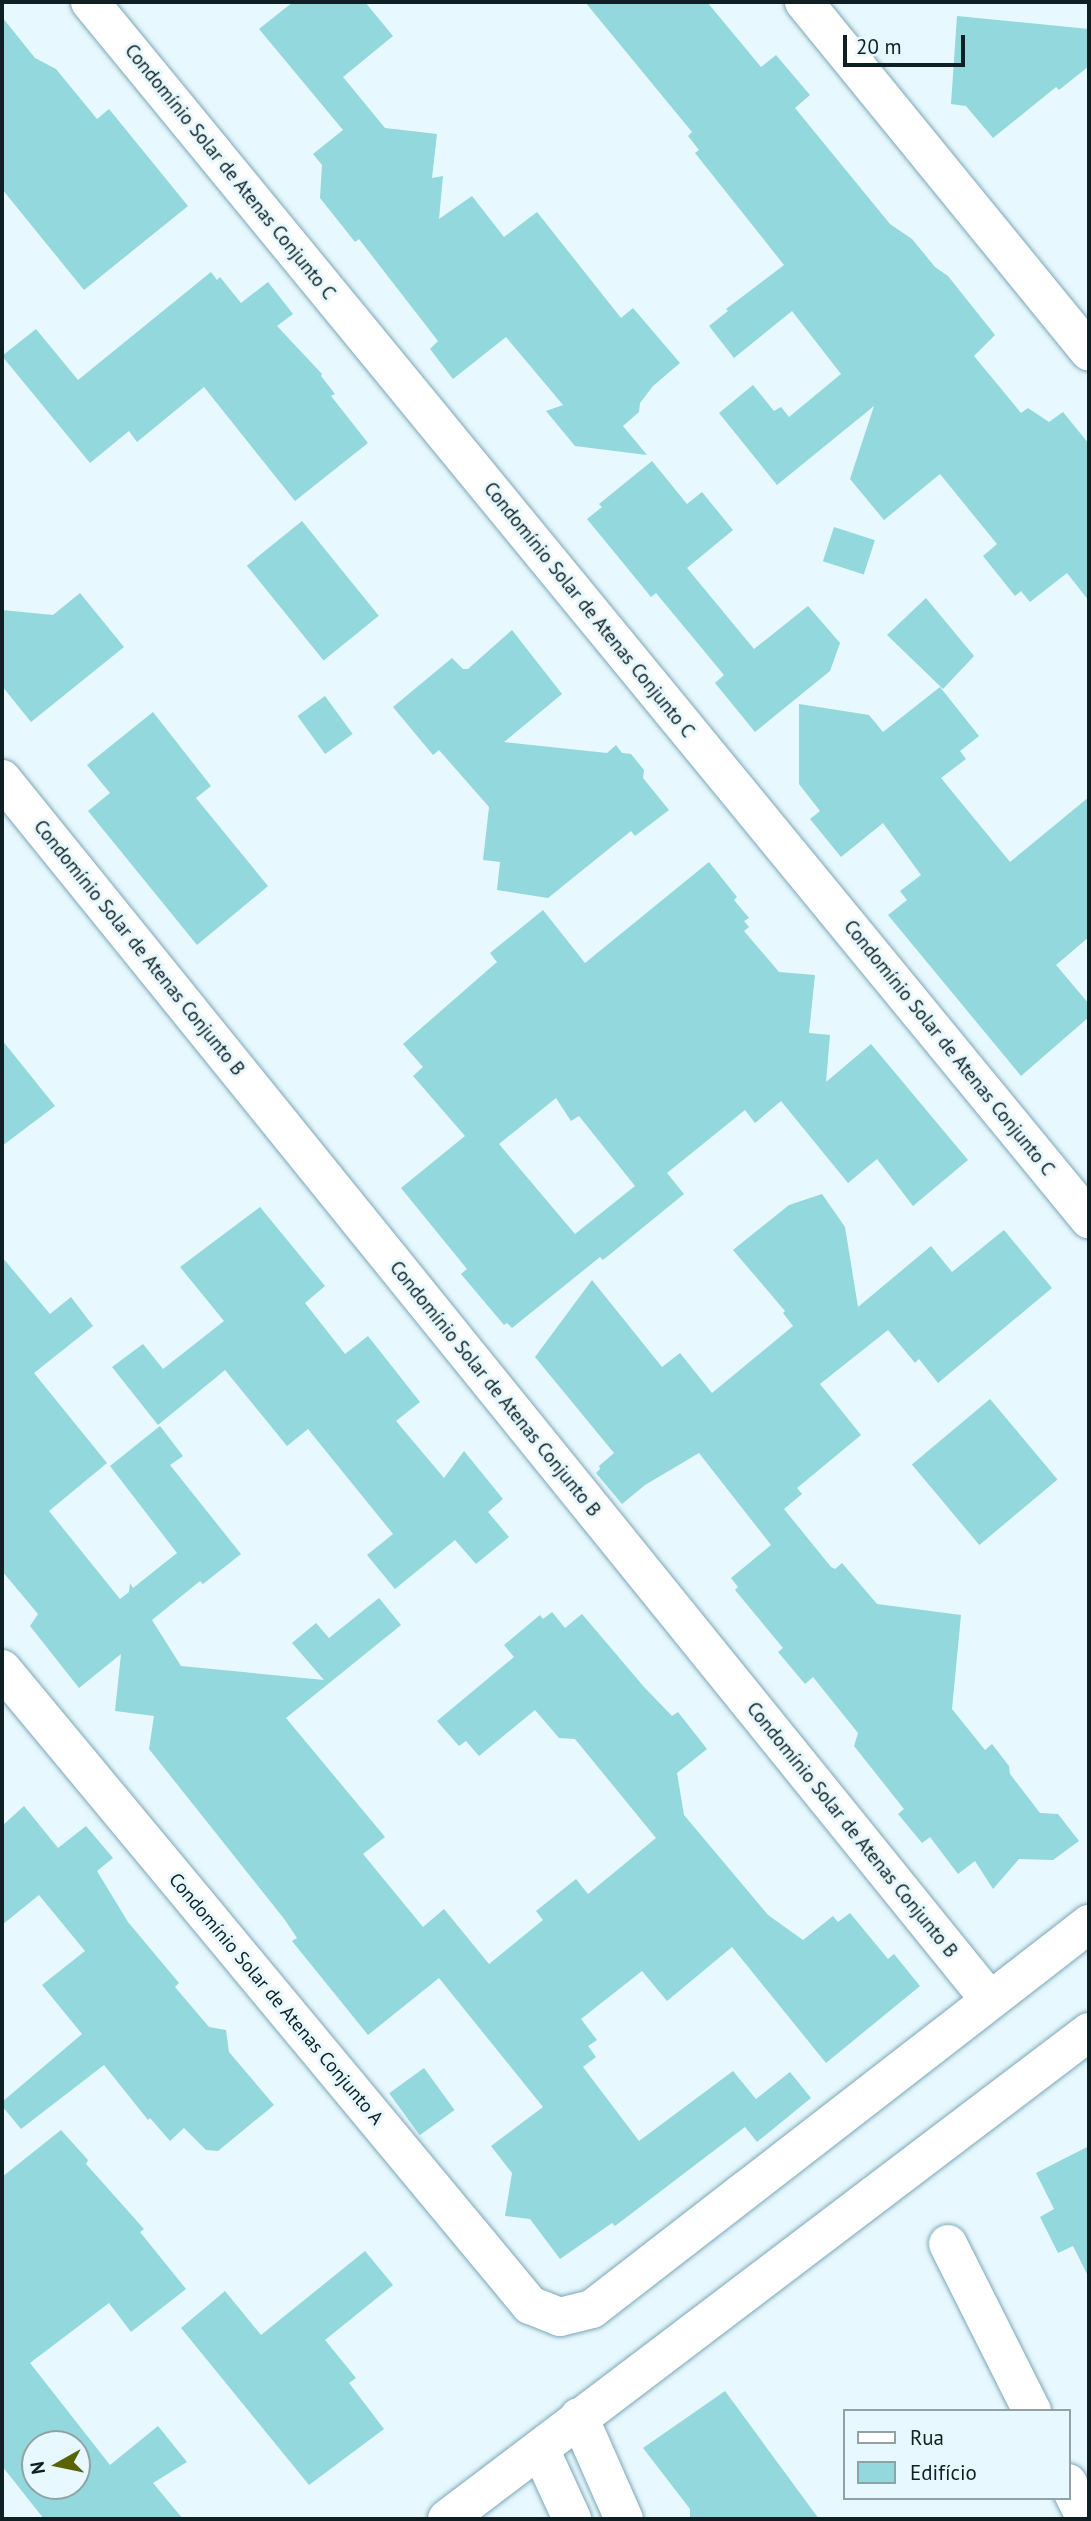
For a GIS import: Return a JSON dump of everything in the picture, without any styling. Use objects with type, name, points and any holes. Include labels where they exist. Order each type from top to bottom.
[{"type":"street","name":"Condomínio Solar de Atenas Conjunto C","points":[[90,2],[1089,1219]]},
{"type":"street","points":[[803,2],[1089,352]]},
{"type":"street","name":"Condomínio Solar de Atenas Conjunto B","points":[[2,779],[989,1999]]},
{"type":"street","name":"Condomínio Solar de Atenas Conjunto A","points":[[2,1669],[530,2305],[560,2317],[593,2309],[989,1999]]},
{"type":"street","points":[[989,1999],[1089,1924]]},
{"type":"street","points":[[447,2519],[1089,2032]]},
{"type":"street","points":[[948,2244],[1031,2409]]},
{"type":"street","points":[[579,2417],[624,2519]]},
{"type":"street","points":[[540,2449],[572,2519]]},
{"type":"street","points":[[1070,2487],[1087,2519]]},
{"type":"building","points":[[293,2],[365,2],[393,36],[343,77],[385,128],[437,134],[432,178],[443,176],[439,219],[472,196],[504,237],[537,212],[621,318],[633,308],[680,363],[653,386],[640,403],[639,412],[623,426],[647,455],[575,446],[546,411],[563,405],[506,337],[453,379],[430,349],[438,341],[359,239],[355,242],[320,198],[322,165],[313,154],[343,130],[259,29]]},
{"type":"building","points":[[585,2],[707,2],[761,67],[776,55],[810,95],[795,108],[890,224],[912,239],[935,267],[948,276],[995,335],[974,356],[1021,413],[1028,408],[1049,422],[1063,412],[1089,444],[1089,601],[1067,573],[1030,602],[1021,591],[1015,596],[983,556],[997,544],[940,474],[884,520],[850,479],[874,406],[777,485],[719,413],[753,385],[774,411],[781,407],[789,417],[841,374],[792,311],[734,358],[709,326],[728,311],[726,309],[784,265],[695,153],[699,150],[688,136],[692,132]]},
{"type":"building","points":[[957,16],[1089,29],[1089,66],[1059,90],[1056,87],[993,138],[966,106],[951,104]]},
{"type":"building","points":[[2,17],[35,58],[56,69],[97,119],[109,109],[188,206],[84,290],[2,189]]},
{"type":"building","points":[[211,272],[217,280],[220,277],[241,303],[268,282],[293,314],[277,326],[322,374],[335,394],[331,396],[368,443],[295,501],[204,387],[137,442],[129,431],[90,463],[2,356],[36,329],[78,380]]},
{"type":"building","points":[[652,461],[687,504],[702,492],[733,530],[687,568],[754,649],[808,606],[840,643],[830,671],[755,732],[715,683],[724,675],[656,593],[651,597],[587,519],[602,507],[599,504]]},
{"type":"building","points":[[302,521],[379,616],[324,660],[247,566]]},
{"type":"building","points":[[834,527],[875,540],[864,575],[823,561]]},
{"type":"building","points":[[80,593],[124,647],[31,722],[2,686],[2,610],[53,615]]},
{"type":"building","points":[[926,598],[974,656],[943,689],[887,635]]},
{"type":"building","points":[[512,630],[562,694],[504,742],[607,753],[616,745],[622,753],[631,754],[644,770],[643,778],[669,810],[635,836],[631,831],[548,898],[497,890],[500,862],[483,860],[489,807],[439,750],[433,755],[393,707],[452,658],[463,669],[468,669]]},
{"type":"building","points":[[940,687],[979,736],[960,751],[966,759],[941,778],[1010,862],[1089,797],[1089,937],[1056,965],[1089,1004],[1089,1017],[1021,1076],[888,915],[907,900],[900,891],[921,875],[883,823],[841,857],[810,819],[820,811],[799,784],[799,704],[869,715],[883,732]]},
{"type":"building","points":[[325,696],[353,734],[325,754],[297,716]]},
{"type":"building","points":[[153,712],[211,786],[196,798],[268,886],[197,945],[88,811],[110,793],[87,765]]},
{"type":"building","points":[[709,862],[737,897],[734,900],[749,918],[744,921],[749,927],[744,931],[779,972],[815,975],[809,1033],[830,1035],[826,1082],[871,1044],[968,1160],[913,1206],[877,1159],[848,1183],[781,1101],[755,1123],[745,1110],[667,1173],[684,1194],[603,1260],[600,1257],[512,1328],[507,1323],[504,1325],[461,1274],[467,1269],[401,1188],[465,1136],[413,1076],[423,1067],[403,1044],[497,962],[490,953],[543,910],[585,963]],"holes":[[[556,1098],[571,1121],[579,1116],[635,1186],[575,1234],[499,1144]]]},
{"type":"building","points":[[2,1040],[55,1106],[2,1146]]},
{"type":"building","points":[[822,1194],[845,1227],[858,1307],[931,1246],[952,1272],[1004,1230],[1052,1288],[938,1383],[919,1359],[915,1363],[888,1330],[820,1384],[861,1435],[797,1488],[802,1494],[784,1509],[831,1567],[835,1569],[842,1563],[877,1604],[961,1615],[952,1709],[985,1750],[992,1744],[1009,1766],[1010,1774],[1040,1813],[1058,1814],[1079,1841],[1053,1860],[1019,1859],[993,1889],[975,1861],[958,1874],[930,1837],[922,1843],[898,1814],[904,1809],[854,1746],[858,1733],[813,1677],[805,1684],[778,1652],[783,1648],[735,1590],[738,1587],[731,1578],[771,1545],[699,1453],[645,1485],[622,1504],[596,1473],[600,1469],[599,1466],[614,1453],[535,1357],[592,1280],[662,1367],[680,1353],[712,1393],[793,1326],[783,1313],[785,1311],[733,1250],[789,1205]]},
{"type":"building","points":[[260,1207],[325,1286],[305,1303],[345,1354],[368,1336],[420,1402],[396,1421],[444,1478],[464,1451],[503,1499],[488,1512],[509,1537],[476,1564],[455,1540],[395,1589],[367,1555],[393,1534],[308,1429],[287,1446],[225,1370],[158,1425],[112,1367],[143,1344],[163,1369],[224,1321],[180,1267]]},
{"type":"building","points":[[2,1257],[50,1314],[71,1297],[93,1326],[34,1373],[107,1463],[49,1511],[120,1599],[129,1592],[130,1583],[133,1588],[177,1553],[110,1466],[160,1426],[183,1456],[170,1465],[241,1554],[203,1584],[200,1581],[152,1620],[181,1666],[324,1680],[292,1643],[316,1623],[329,1638],[379,1598],[401,1625],[286,1718],[385,1837],[363,1854],[423,1927],[444,1909],[489,1964],[543,1920],[536,1911],[576,1879],[588,1894],[656,1838],[575,1739],[559,1738],[535,1710],[479,1756],[466,1741],[459,1746],[437,1721],[514,1657],[504,1645],[540,1615],[543,1619],[552,1612],[565,1628],[582,1614],[644,1687],[672,1716],[678,1712],[707,1749],[677,1773],[684,1815],[768,1915],[803,1940],[833,1916],[838,1922],[850,1913],[888,1959],[894,1954],[920,1986],[826,2063],[732,1947],[667,2001],[642,1971],[581,2019],[597,2040],[588,2046],[596,2057],[583,2067],[639,2141],[733,2071],[756,2099],[790,2072],[811,2098],[757,2142],[745,2127],[615,2226],[612,2223],[560,2259],[530,2219],[505,2216],[512,2173],[491,2146],[543,2107],[439,1978],[368,2035],[292,1941],[297,1938],[285,1920],[149,1749],[154,1716],[115,1711],[121,1654],[79,1688],[30,1626],[38,1614],[2,1571]]},
{"type":"building","points":[[990,1399],[1057,1479],[979,1545],[912,1465]]},
{"type":"building","points":[[24,1806],[58,1848],[86,1826],[113,1858],[97,1871],[128,1922],[179,1983],[175,1987],[209,2027],[226,2030],[229,2052],[274,2105],[218,2151],[206,2150],[184,2128],[170,2141],[150,2118],[148,2120],[104,2065],[21,2129],[2,2106],[2,2102],[82,2034],[42,1985],[85,1951],[39,1895],[2,1925],[2,1826]]},
{"type":"building","points":[[424,2068],[455,2110],[420,2135],[389,2093]]},
{"type":"building","points":[[61,2130],[88,2160],[86,2164],[144,2229],[140,2232],[186,2289],[131,2332],[109,2303],[30,2363],[83,2430],[21,2430],[21,2490],[2,2466],[2,2177]]},
{"type":"building","points":[[1089,2146],[1089,2278],[1073,2246],[1058,2253],[1040,2217],[1054,2209],[1036,2173]]},
{"type":"building","points":[[365,2251],[393,2285],[325,2340],[356,2378],[349,2383],[384,2429],[309,2485],[181,2328],[225,2291],[261,2335]]},
{"type":"building","points":[[725,2391],[819,2519],[690,2519],[690,2509],[643,2448]]},
{"type":"building","points":[[158,2426],[187,2462],[153,2483],[183,2519],[44,2519],[29,2500],[91,2500],[91,2441],[110,2465]]}]
